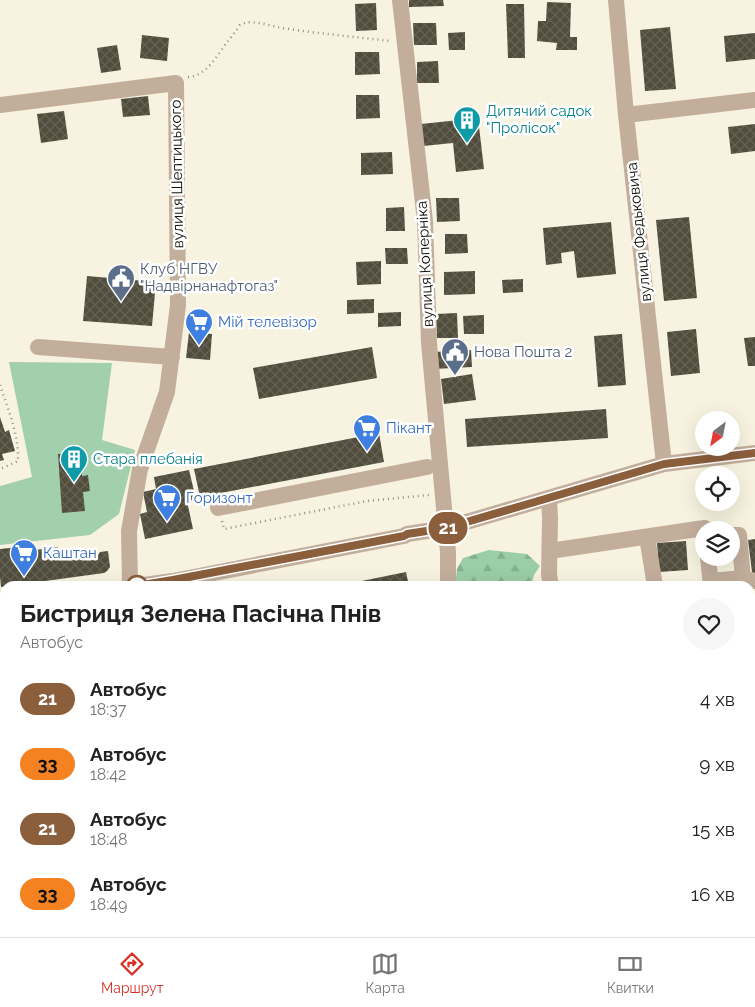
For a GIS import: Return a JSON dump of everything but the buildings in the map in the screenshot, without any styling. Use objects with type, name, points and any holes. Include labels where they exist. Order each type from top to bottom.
[{"type":"street","name":"вулиця Коперніка","points":[[400,0],[425,221],[429,343],[448,552],[448,581]]},
{"type":"street","name":"вулиця Федьковича","points":[[616,0],[626,115],[664,464]]},
{"type":"street","name":"вулиця Шептицького","points":[[0,105],[176,83],[178,305],[167,392],[140,469],[129,532],[130,581]]},
{"type":"street","points":[[626,115],[755,100]]},
{"type":"street","points":[[38,347],[172,357]]},
{"type":"street","points":[[183,581],[407,534],[446,528],[664,464],[755,453]]},
{"type":"street","points":[[218,508],[427,467]]},
{"type":"street","points":[[549,498],[550,581]]},
{"type":"street","points":[[550,551],[695,529]]},
{"type":"street","points":[[647,537],[655,581]]},
{"type":"street","points":[[736,581],[749,580],[740,540]]},
{"type":"street","points":[[709,566],[711,581]]},
{"type":"path","points":[[176,83],[184,77],[192,77],[211,64],[240,25],[247,22],[405,44]]},
{"type":"path","points":[[0,385],[12,422],[18,450],[18,460],[0,469]]},
{"type":"path","points":[[224,529],[367,501],[429,495]]},
{"type":"green space","points":[[9,362],[112,363],[102,440],[135,450],[119,514],[90,535],[0,545],[0,486],[32,477]]},
{"type":"green space","points":[[489,550],[527,554],[540,566],[532,581],[456,581],[457,569],[463,558]]},
{"type":"bus line","name":"21","points":[[167,581],[446,528],[664,464],[755,453]]},
{"type":"place","name":"Дитячий садок \"Пролісок\"","points":[[467,144]]},
{"type":"place","name":"Клуб НГВУ \"Надвірнанафтогаз\"","points":[[121,302]]},
{"type":"place","name":"Мій телевізор","points":[[199,346]]},
{"type":"place","name":"Нова Пошта 2","points":[[455,376]]},
{"type":"place","name":"Пікант","points":[[367,452]]},
{"type":"place","name":"Стара плебанія","points":[[74,483]]},
{"type":"place","name":"Горизонт","points":[[167,522]]},
{"type":"place","name":"Каштан","points":[[24,577]]}]
